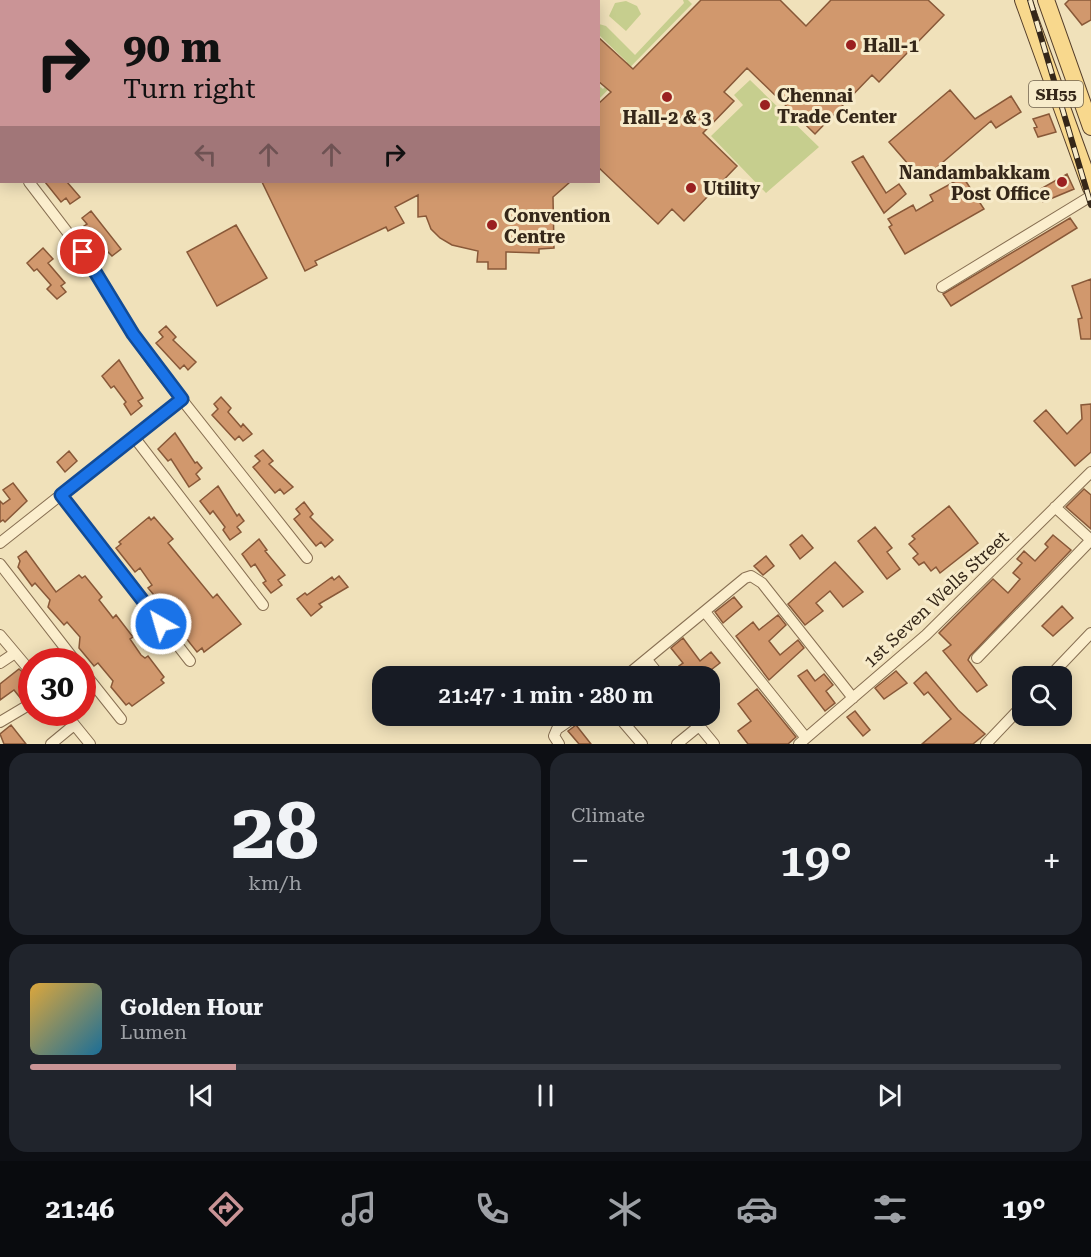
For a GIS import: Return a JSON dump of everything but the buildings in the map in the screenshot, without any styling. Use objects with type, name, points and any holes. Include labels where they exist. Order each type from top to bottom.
[{"type":"main road","name":"SH55","points":[[1023,0],[1086,158],[1091,188]]},
{"type":"main road","name":"SH55","points":[[1050,2],[1091,127]]},
{"type":"street","points":[[30,183],[91,263],[133,334],[307,558]]},
{"type":"street","points":[[942,286],[1091,196]]},
{"type":"street","points":[[0,543],[182,399]]},
{"type":"street","points":[[134,437],[263,605]]},
{"type":"street","name":"1st Seven Wells Street","points":[[802,741],[926,635],[1091,472]]},
{"type":"street","points":[[61,495],[190,661]]},
{"type":"street","points":[[978,658],[1091,540],[1055,507]]},
{"type":"street","points":[[0,564],[65,648]]},
{"type":"street","points":[[639,666],[745,578],[757,578],[853,698]]},
{"type":"street","points":[[705,612],[802,741]]},
{"type":"street","points":[[1060,666],[1091,633]]},
{"type":"street","points":[[0,635],[18,657]]},
{"type":"street","points":[[0,663],[15,653]]},
{"type":"street","points":[[647,660],[652,666]]},
{"type":"street","points":[[96,688],[121,719]]},
{"type":"street","points":[[0,722],[18,711]]},
{"type":"street","points":[[986,744],[1012,717]]},
{"type":"street","points":[[51,744],[73,726]]},
{"type":"street","points":[[75,726],[90,744]]},
{"type":"street","points":[[559,744],[554,736],[555,732],[563,726]]},
{"type":"street","points":[[627,726],[642,744]]},
{"type":"street","points":[[676,744],[699,726],[714,744]]},
{"type":"green space","points":[[683,0],[688,0],[692,4],[600,98],[600,87],[603,89],[627,62],[600,36],[600,24],[606,26],[635,55],[684,3]]},
{"type":"green space","points":[[626,1],[637,6],[641,14],[626,31],[609,16],[615,3]]},
{"type":"green space","points":[[750,80],[819,147],[766,193],[711,136],[743,105],[734,95]]},
{"type":"railway","points":[[1030,0],[1091,205]]},
{"type":"place","name":"Hall-1","points":[[851,45]]},
{"type":"place","name":"Hall-2 & 3","points":[[667,97]]},
{"type":"place","name":"Chennai Trade Center","points":[[765,105]]},
{"type":"place","name":"Nandambakkam Post Office","points":[[1062,182]]},
{"type":"place","name":"Utility","points":[[691,188]]},
{"type":"place","name":"Convention Centre","points":[[492,225]]},
{"type":"route","points":[[83,252],[133,334],[182,399],[61,495],[161,624]]}]
